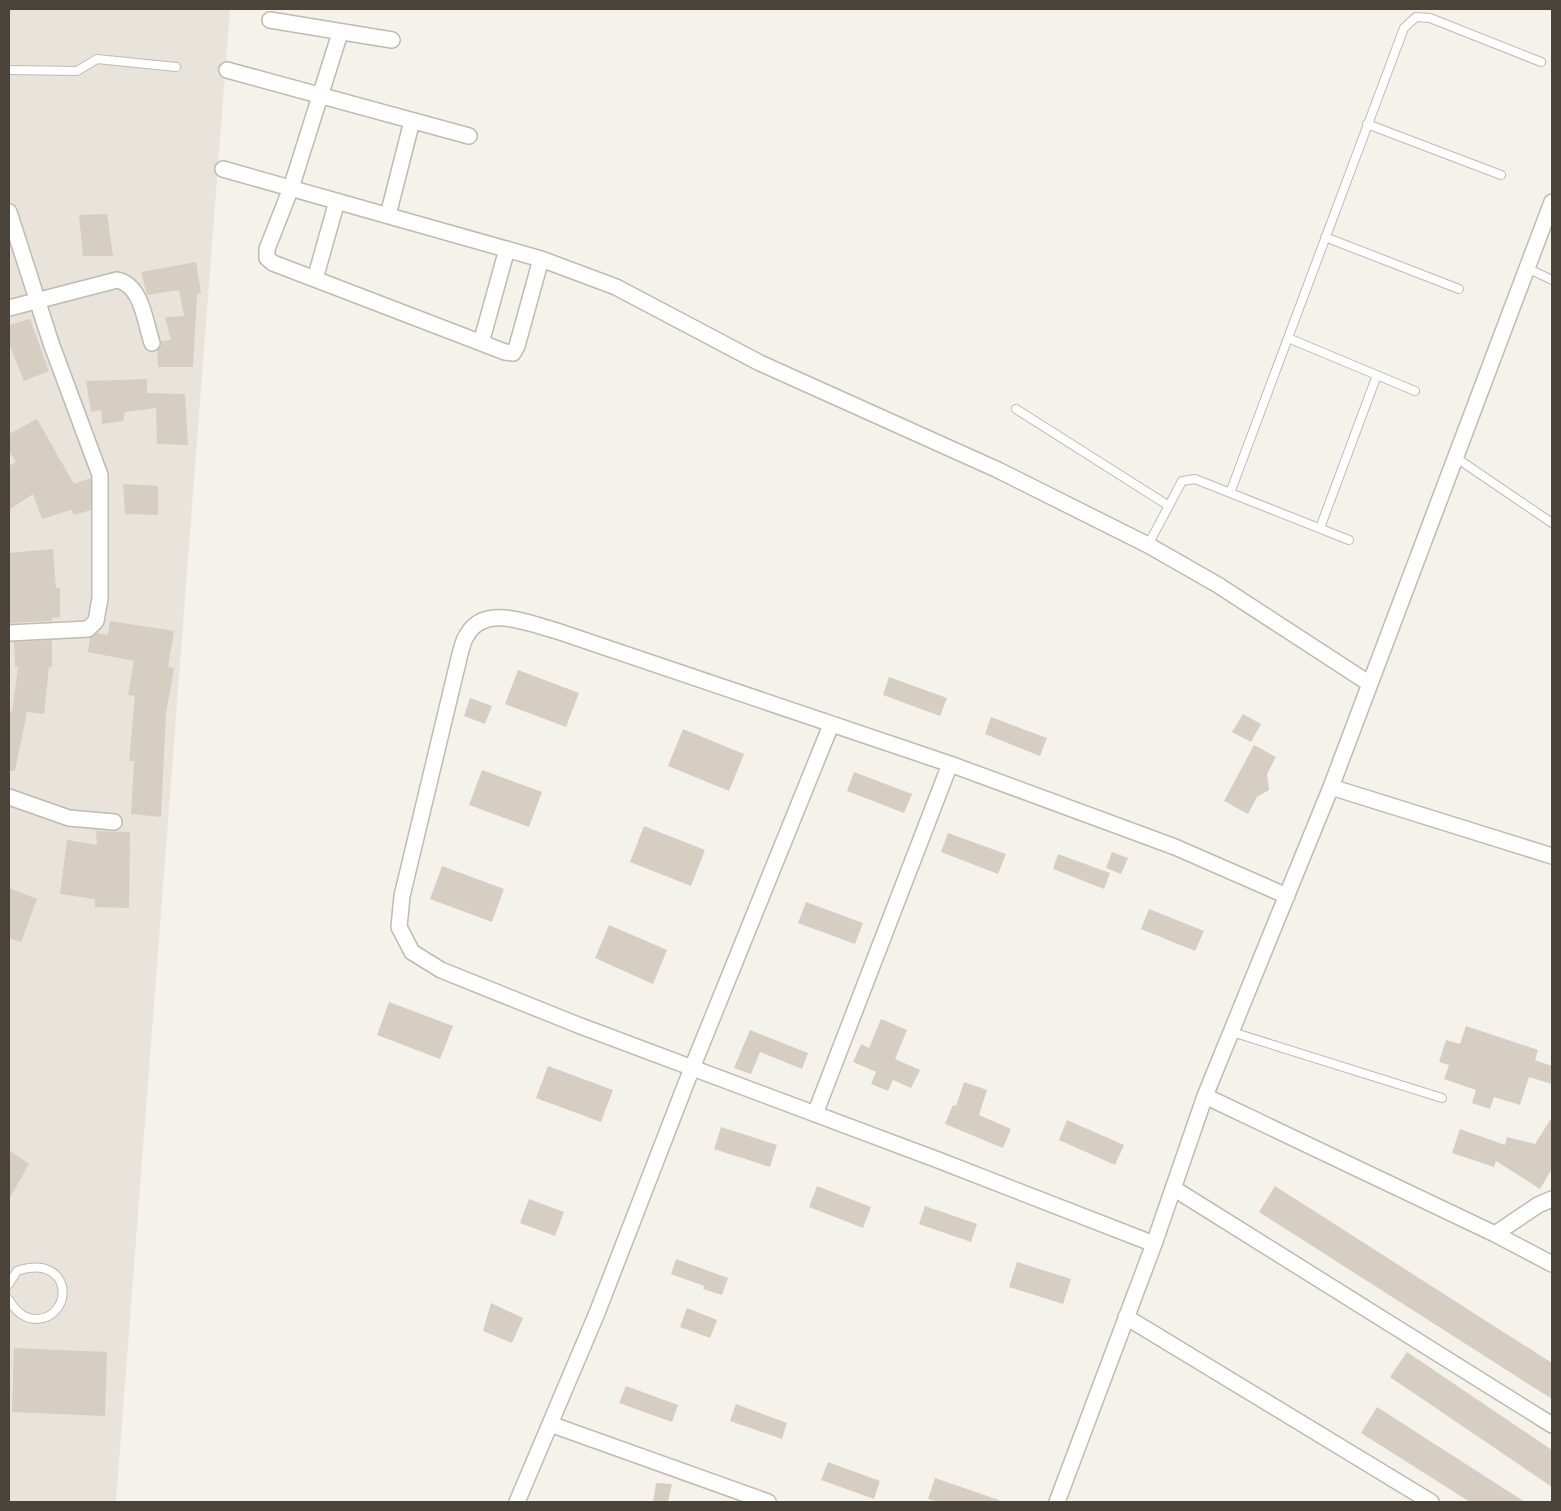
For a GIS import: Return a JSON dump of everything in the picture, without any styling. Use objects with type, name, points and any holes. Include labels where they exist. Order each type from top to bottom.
[{"type":"street","points":[[270,20],[392,40]]},
{"type":"street","points":[[340,32],[291,188],[268,249],[267,258],[273,263],[513,353],[517,346],[541,259]]},
{"type":"street","points":[[226,70],[469,136]]},
{"type":"street","points":[[388,215],[412,121]]},
{"type":"street","points":[[223,168],[541,259],[616,287],[760,363],[998,470],[1148,545],[1218,585],[1370,684]]},
{"type":"street","points":[[315,279],[337,201]]},
{"type":"street","points":[[1057,1502],[1154,1244],[1206,1096],[1332,787],[1552,202]]},
{"type":"street","points":[[9,212],[37,301],[100,475],[100,598],[96,621],[88,629],[9,633]]},
{"type":"street","points":[[481,342],[507,249]]},
{"type":"street","points":[[9,308],[117,280],[127,282],[135,291],[152,343]]},
{"type":"street","points":[[1154,1244],[441,970],[412,952],[398,927],[402,896],[460,654],[467,634],[480,621],[501,616],[557,631],[950,764],[1175,847],[1287,896]]},
{"type":"street","points":[[517,1502],[597,1313],[692,1068],[831,725]]},
{"type":"street","points":[[815,1114],[950,764]]},
{"type":"street","points":[[1332,787],[1552,856]]},
{"type":"street","points":[[9,797],[35,808],[69,818],[114,822]]},
{"type":"street","points":[[1206,1096],[1495,1234],[1552,1264]]},
{"type":"street","points":[[1173,1188],[1552,1426]]},
{"type":"street","points":[[1495,1234],[1538,1205],[1552,1199]]},
{"type":"street","points":[[1126,1317],[1431,1502]]},
{"type":"street","points":[[550,1424],[768,1502]]},
{"type":"lane","points":[[1230,493],[1404,28],[1416,17],[1430,18],[1541,62]]},
{"type":"lane","points":[[9,70],[78,71],[97,59],[176,67]]},
{"type":"lane","points":[[1367,124],[1501,174]]},
{"type":"lane","points":[[1325,237],[1459,289]]},
{"type":"lane","points":[[1527,268],[1552,280]]},
{"type":"lane","points":[[1288,338],[1414,391]]},
{"type":"lane","points":[[1320,528],[1377,375]]},
{"type":"lane","points":[[1016,409],[1169,506]]},
{"type":"lane","points":[[1455,457],[1552,523]]},
{"type":"lane","points":[[1148,545],[1182,482],[1188,479],[1195,479],[1349,540]]},
{"type":"lane","points":[[1232,1032],[1442,1098]]},
{"type":"lane","points":[[9,1284],[17,1270],[33,1265],[50,1270],[60,1280],[63,1291],[60,1304],[54,1313],[44,1318],[30,1319],[16,1312],[9,1300]]},
{"type":"shaded area","points":[[9,9],[230,9],[116,1502],[9,1502]]},
{"type":"building","points":[[107,214],[113,256],[83,256],[79,215]]},
{"type":"building","points":[[196,262],[201,293],[197,294],[193,367],[158,367],[157,350],[161,341],[171,340],[165,317],[184,316],[179,290],[147,295],[141,272]]},
{"type":"building","points":[[30,319],[49,371],[24,381],[9,344],[9,325]]},
{"type":"building","points":[[147,379],[147,393],[185,394],[188,445],[157,444],[156,408],[125,412],[123,421],[102,424],[101,410],[91,412],[86,381]]},
{"type":"building","points":[[37,419],[74,484],[91,478],[91,510],[74,515],[71,510],[42,519],[33,494],[9,510],[9,466],[16,462],[9,451],[9,434]]},
{"type":"building","points":[[123,484],[158,486],[158,515],[125,514]]},
{"type":"building","points":[[53,549],[56,588],[60,588],[60,617],[52,618],[52,621],[9,623],[9,553]]},
{"type":"building","points":[[110,621],[174,631],[168,667],[174,668],[166,713],[161,817],[131,814],[134,761],[129,761],[135,696],[128,695],[134,661],[88,652],[90,638],[97,633],[108,635]]},
{"type":"building","points":[[52,640],[52,667],[49,667],[44,714],[27,712],[15,771],[9,771],[9,711],[12,712],[18,667],[15,667],[14,642]]},
{"type":"building","points":[[518,670],[579,693],[566,727],[505,704]]},
{"type":"building","points":[[889,677],[947,698],[940,716],[883,695]]},
{"type":"building","points":[[470,698],[492,706],[485,724],[464,716]]},
{"type":"building","points":[[1243,714],[1261,724],[1251,742],[1232,732]]},
{"type":"building","points":[[991,717],[1047,738],[1040,756],[985,734]]},
{"type":"building","points":[[683,729],[744,754],[729,791],[668,766]]},
{"type":"building","points":[[1254,745],[1276,757],[1267,774],[1269,790],[1257,797],[1248,814],[1224,801]]},
{"type":"building","points":[[482,770],[542,792],[529,827],[469,805]]},
{"type":"building","points":[[854,772],[912,794],[904,813],[847,791]]},
{"type":"building","points":[[644,826],[705,850],[691,886],[630,862]]},
{"type":"building","points":[[96,831],[130,832],[129,908],[95,907],[95,899],[60,894],[67,840],[97,845]]},
{"type":"building","points":[[948,833],[1006,854],[998,874],[941,852]]},
{"type":"building","points":[[1112,852],[1128,858],[1121,874],[1106,868]]},
{"type":"building","points":[[1058,854],[1110,873],[1104,889],[1053,869]]},
{"type":"building","points":[[442,866],[504,889],[492,922],[430,899]]},
{"type":"building","points":[[9,888],[37,899],[21,942],[9,938]]},
{"type":"building","points":[[806,902],[863,923],[855,944],[798,923]]},
{"type":"building","points":[[1149,909],[1204,931],[1195,951],[1141,929]]},
{"type":"building","points":[[609,925],[667,950],[653,984],[595,958]]},
{"type":"building","points":[[389,1002],[453,1026],[440,1059],[377,1035]]},
{"type":"building","points":[[881,1019],[907,1030],[895,1059],[920,1070],[911,1088],[893,1080],[888,1091],[871,1084],[876,1072],[853,1062],[861,1044],[869,1048]]},
{"type":"building","points":[[1466,1026],[1538,1050],[1535,1060],[1552,1066],[1552,1084],[1529,1077],[1520,1105],[1494,1097],[1490,1109],[1472,1103],[1476,1090],[1444,1079],[1449,1065],[1439,1062],[1446,1040],[1460,1044]]},
{"type":"building","points":[[750,1030],[808,1053],[802,1069],[760,1052],[751,1074],[734,1068]]},
{"type":"building","points":[[548,1066],[613,1090],[601,1122],[536,1098]]},
{"type":"building","points":[[964,1082],[987,1090],[979,1115],[1011,1129],[1003,1148],[945,1124],[953,1105],[956,1106]]},
{"type":"building","points":[[1552,1117],[1552,1169],[1540,1189],[1496,1161],[1494,1167],[1452,1153],[1460,1129],[1505,1145],[1507,1137],[1535,1144]]},
{"type":"building","points":[[1067,1120],[1124,1145],[1115,1165],[1059,1140]]},
{"type":"building","points":[[721,1127],[777,1145],[770,1167],[714,1149]]},
{"type":"building","points":[[9,1150],[29,1164],[9,1199]]},
{"type":"building","points":[[817,1186],[871,1207],[863,1228],[809,1207]]},
{"type":"building","points":[[1275,1186],[1552,1363],[1552,1399],[1259,1212]]},
{"type":"building","points":[[529,1199],[564,1212],[555,1236],[520,1223]]},
{"type":"building","points":[[925,1206],[977,1224],[971,1242],[919,1224]]},
{"type":"building","points":[[676,1259],[728,1278],[722,1295],[703,1289],[704,1286],[671,1274]]},
{"type":"building","points":[[1017,1262],[1071,1279],[1063,1304],[1009,1287]]},
{"type":"building","points":[[491,1303],[523,1318],[512,1343],[483,1331]]},
{"type":"building","points":[[687,1308],[717,1320],[710,1338],[680,1327]]},
{"type":"building","points":[[14,1348],[107,1352],[105,1416],[12,1412]]},
{"type":"building","points":[[1407,1352],[1552,1450],[1552,1487],[1390,1377]]},
{"type":"building","points":[[626,1386],[678,1405],[672,1422],[619,1403]]},
{"type":"building","points":[[736,1404],[787,1423],[782,1439],[730,1421]]},
{"type":"building","points":[[1377,1407],[1525,1502],[1470,1502],[1361,1433]]},
{"type":"building","points":[[828,1462],[880,1481],[874,1499],[821,1480]]},
{"type":"building","points":[[935,1478],[999,1500],[998,1502],[938,1502],[928,1499]]},
{"type":"building","points":[[656,1483],[672,1484],[668,1502],[653,1502]]}]
